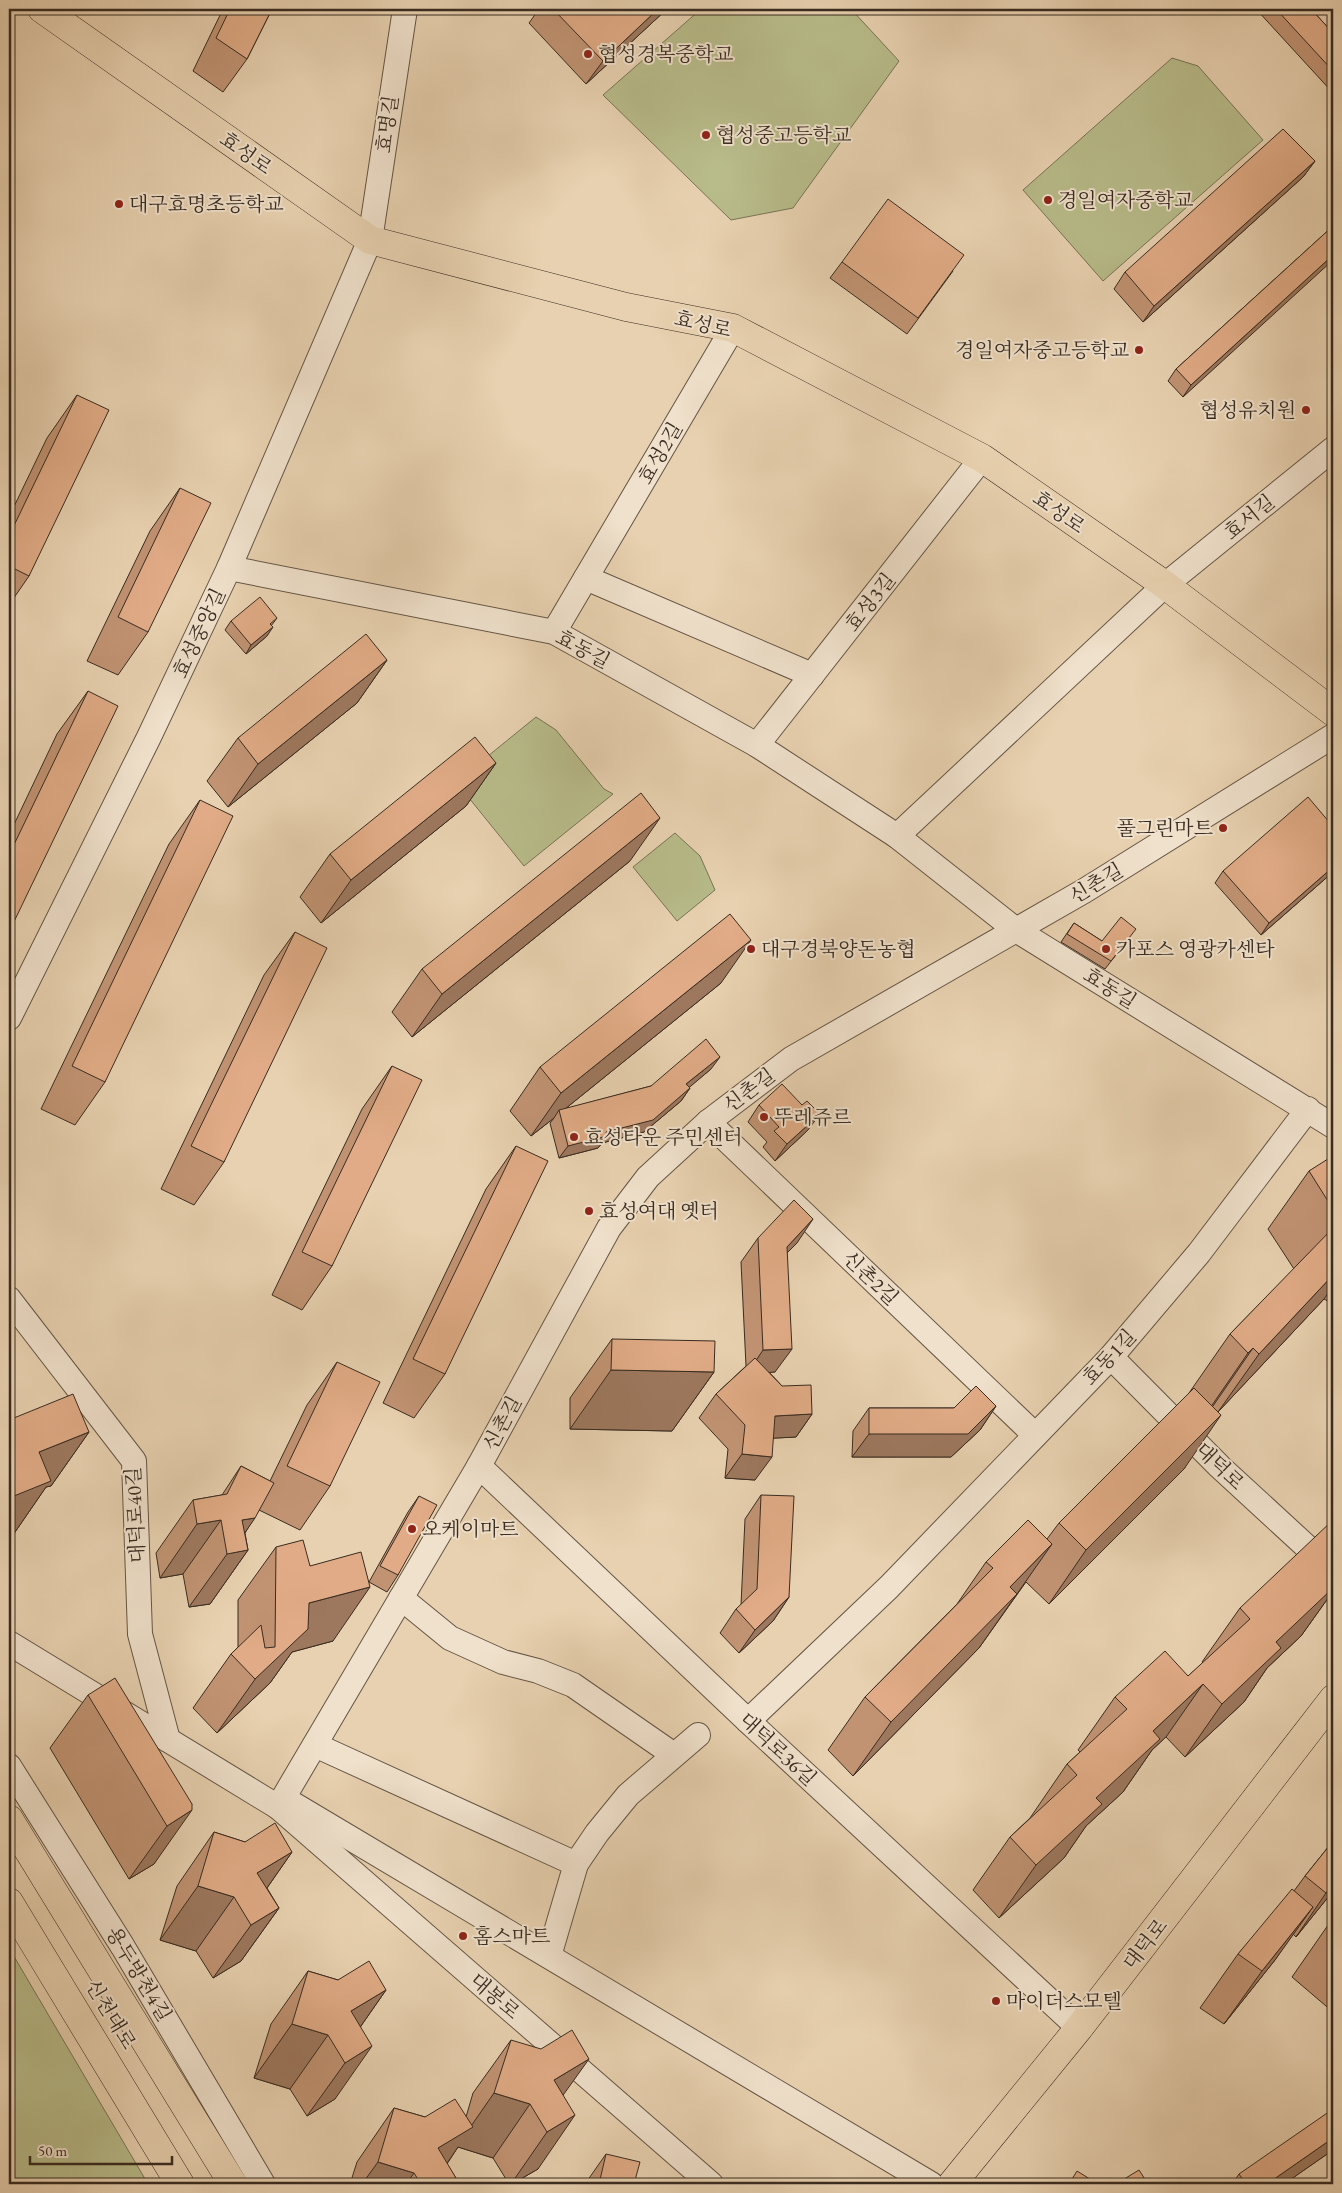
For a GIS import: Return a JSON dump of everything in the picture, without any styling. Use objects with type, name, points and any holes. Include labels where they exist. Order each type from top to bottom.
[{"type":"main road","name":"효성로","points":[[42,9],[370,240],[626,307],[733,328],[982,458],[1165,585],[1333,712]]},
{"type":"main road","name":"대덕로","points":[[952,2184],[1079,2028],[1333,1699]]},
{"type":"main road","points":[[9,1818],[233,2184]]},
{"type":"main road","name":"신천대로","points":[[9,1839],[16,1855],[211,2184]]},
{"type":"main road","points":[[9,1904],[38,1981],[158,2184]]},
{"type":"main road","name":"신천대로","points":[[9,1904],[180,2184]]},
{"type":"street","name":"효명길","points":[[370,240],[405,9]]},
{"type":"street","name":"효성중앙길","points":[[9,1018],[149,737],[229,568],[370,240]]},
{"type":"street","name":"효성2길","points":[[554,632],[733,328]]},
{"type":"street","name":"효서길","points":[[1165,585],[1333,449]]},
{"type":"street","name":"효성3길","points":[[757,745],[982,458]]},
{"type":"street","name":"효동길","points":[[229,568],[554,632],[757,745],[896,836],[1016,930],[1333,1126]]},
{"type":"street","points":[[586,578],[812,675]]},
{"type":"street","points":[[896,836],[1165,585]]},
{"type":"street","name":"신촌길","points":[[281,1802],[479,1466],[609,1228],[648,1177],[708,1122],[791,1059],[1084,891],[1333,736]]},
{"type":"street","name":"효동1길","points":[[748,1721],[889,1587],[1111,1357],[1199,1253],[1308,1110]]},
{"type":"street","name":"신촌2길","points":[[708,1122],[1035,1435]]},
{"type":"street","name":"대덕로40길","points":[[9,1299],[134,1461],[140,1634],[168,1740]]},
{"type":"street","name":"대덕로","points":[[1111,1357],[1220,1467],[1333,1571]]},
{"type":"street","name":"대덕로36길","points":[[479,1466],[748,1721],[1079,2028]]},
{"type":"street","points":[[401,1598],[450,1638],[503,1662],[538,1671],[573,1685],[674,1755]]},
{"type":"street","points":[[9,1643],[168,1740],[281,1802],[549,1956],[931,2184]]},
{"type":"street","points":[[549,1956],[576,1864],[597,1833],[628,1795],[698,1735]]},
{"type":"street","points":[[315,1745],[576,1864]]},
{"type":"street","name":"용두방천4길","points":[[9,1766],[114,1932],[263,2184]]},
{"type":"street","name":"대봉로","points":[[281,1802],[711,2184]]},
{"type":"green space","points":[[701,9],[851,9],[899,61],[793,208],[731,220],[603,95]]},
{"type":"green space","points":[[1172,58],[1198,66],[1263,140],[1103,281],[1023,190]]},
{"type":"green space","points":[[536,717],[556,730],[604,789],[613,794],[524,866],[456,782]]},
{"type":"green space","points":[[675,833],[700,856],[715,890],[677,921],[633,867]]},
{"type":"green space","points":[[9,1948],[148,2184],[9,2184]]},
{"type":"building","points":[[230,9],[272,9],[247,59],[216,38]]},
{"type":"building","points":[[553,9],[658,9],[603,61]]},
{"type":"building","points":[[1276,9],[1311,9],[1333,33],[1333,71]]},
{"type":"building","points":[[1283,129],[1315,161],[1154,306],[1125,272]]},
{"type":"building","points":[[888,199],[964,255],[918,318],[842,262]]},
{"type":"building","points":[[1333,226],[1333,255],[1191,385],[1176,369]]},
{"type":"building","points":[[77,395],[109,410],[29,576],[9,566],[9,536]]},
{"type":"building","points":[[180,488],[211,503],[148,632],[118,617]]},
{"type":"building","points":[[260,597],[277,618],[270,624],[273,627],[251,645],[231,621]]},
{"type":"building","points":[[366,634],[387,660],[258,764],[238,738]]},
{"type":"building","points":[[88,691],[118,706],[9,932],[9,855]]},
{"type":"building","points":[[475,737],[496,763],[351,880],[330,854]]},
{"type":"building","points":[[641,793],[660,818],[442,994],[422,969]]},
{"type":"building","points":[[1308,797],[1330,823],[1333,820],[1333,867],[1269,923],[1223,871]]},
{"type":"building","points":[[200,800],[233,816],[105,1082],[72,1066]]},
{"type":"building","points":[[730,914],[751,940],[561,1093],[540,1067]]},
{"type":"building","points":[[1121,917],[1136,929],[1111,961],[1067,934],[1074,923],[1102,941]]},
{"type":"building","points":[[295,932],[327,948],[224,1162],[191,1146]]},
{"type":"building","points":[[706,1039],[720,1057],[686,1084],[690,1088],[653,1120],[606,1132],[607,1136],[568,1146],[559,1110],[651,1086]]},
{"type":"building","points":[[392,1066],[422,1080],[332,1266],[302,1252]]},
{"type":"building","points":[[782,1084],[802,1105],[807,1101],[820,1114],[787,1144],[774,1131],[779,1127],[759,1105]]},
{"type":"building","points":[[516,1146],[548,1161],[445,1374],[413,1359]]},
{"type":"building","points":[[1331,1157],[1333,1160],[1333,1209],[1309,1171]]},
{"type":"building","points":[[794,1200],[813,1219],[787,1247],[792,1349],[763,1350],[758,1238]]},
{"type":"building","points":[[1333,1228],[1333,1275],[1259,1354],[1253,1348],[1248,1353],[1230,1334]]},
{"type":"building","points":[[612,1339],[715,1341],[714,1372],[611,1370]]},
{"type":"building","points":[[755,1358],[782,1386],[811,1385],[812,1414],[775,1416],[772,1457],[742,1454],[745,1425],[716,1394]]},
{"type":"building","points":[[337,1362],[380,1382],[330,1486],[287,1466]]},
{"type":"building","points":[[976,1386],[996,1406],[968,1434],[869,1434],[869,1408],[954,1408]]},
{"type":"building","points":[[1194,1388],[1221,1415],[1086,1550],[1059,1523]]},
{"type":"building","points":[[73,1394],[89,1432],[39,1452],[51,1481],[14,1496],[9,1483],[9,1420]]},
{"type":"building","points":[[241,1466],[274,1483],[255,1518],[242,1520],[248,1550],[227,1554],[221,1520],[197,1524],[193,1500],[227,1494]]},
{"type":"building","points":[[761,1495],[794,1496],[789,1597],[755,1630],[736,1609],[757,1589]]},
{"type":"building","points":[[419,1496],[437,1505],[398,1575],[380,1566]]},
{"type":"building","points":[[1028,1520],[1052,1544],[1010,1587],[1017,1594],[891,1722],[865,1697],[993,1568],[986,1562]]},
{"type":"building","points":[[1333,1520],[1333,1574],[1331,1575],[1333,1577],[1333,1588],[1276,1642],[1281,1648],[1222,1704],[1203,1684],[1153,1731],[1160,1739],[1096,1798],[1102,1804],[1036,1865],[1010,1837],[1077,1775],[1067,1764],[1127,1709],[1115,1697],[1165,1651],[1188,1676],[1250,1619],[1240,1608]]},
{"type":"building","points":[[303,1540],[310,1566],[361,1552],[370,1587],[309,1603],[308,1629],[255,1679],[231,1654],[261,1625],[265,1648],[275,1647],[276,1547]]},
{"type":"building","points":[[115,1678],[192,1804],[192,1810],[167,1826],[88,1695]]},
{"type":"building","points":[[275,1823],[292,1852],[257,1873],[279,1908],[251,1925],[234,1897],[198,1886],[214,1832],[245,1842]]},
{"type":"building","points":[[1333,1841],[1333,1885],[1326,1893],[1305,1876]]},
{"type":"building","points":[[1292,1889],[1313,1907],[1262,1971],[1238,1954]]},
{"type":"building","points":[[369,1961],[386,1990],[351,2011],[372,2046],[345,2063],[328,2035],[292,2024],[308,1971],[338,1980]]},
{"type":"building","points":[[572,2030],[589,2059],[554,2080],[575,2115],[547,2132],[530,2104],[494,2093],[511,2040],[541,2049]]},
{"type":"building","points":[[455,2099],[473,2127],[438,2148],[459,2183],[421,2184],[414,2173],[378,2162],[394,2108],[425,2117]]},
{"type":"building","points":[[1333,2109],[1333,2138],[1267,2184],[1246,2184],[1239,2174]]},
{"type":"building","points":[[606,2154],[640,2162],[634,2184],[599,2184]]},
{"type":"building","points":[[1139,2170],[1148,2184],[1116,2184]]},
{"type":"building","points":[[1077,2171],[1098,2184],[1069,2184]]},
{"type":"place","name":"협성경복중학교","points":[[588,54]]},
{"type":"place","name":"협성중고등학교","points":[[706,135]]},
{"type":"place","name":"경일여자중학교","points":[[1048,200]]},
{"type":"place","name":"대구효명초등학교","points":[[119,204]]},
{"type":"place","name":"경일여자중고등학교","points":[[1139,350]]},
{"type":"place","name":"협성유치원","points":[[1306,410]]},
{"type":"place","name":"풀그린마트","points":[[1223,828]]},
{"type":"place","name":"대구경북양돈농협","points":[[751,949]]},
{"type":"place","name":"카포스 영광카센타","points":[[1106,949]]},
{"type":"place","name":"뚜레쥬르","points":[[764,1117]]},
{"type":"place","name":"효성타운 주민센터","points":[[574,1137]]},
{"type":"place","name":"효성여대 옛터","points":[[589,1211]]},
{"type":"place","name":"오케이마트","points":[[412,1529]]},
{"type":"place","name":"홈스마트","points":[[463,1936]]},
{"type":"place","name":"마이더스모텔","points":[[996,2001]]}]
